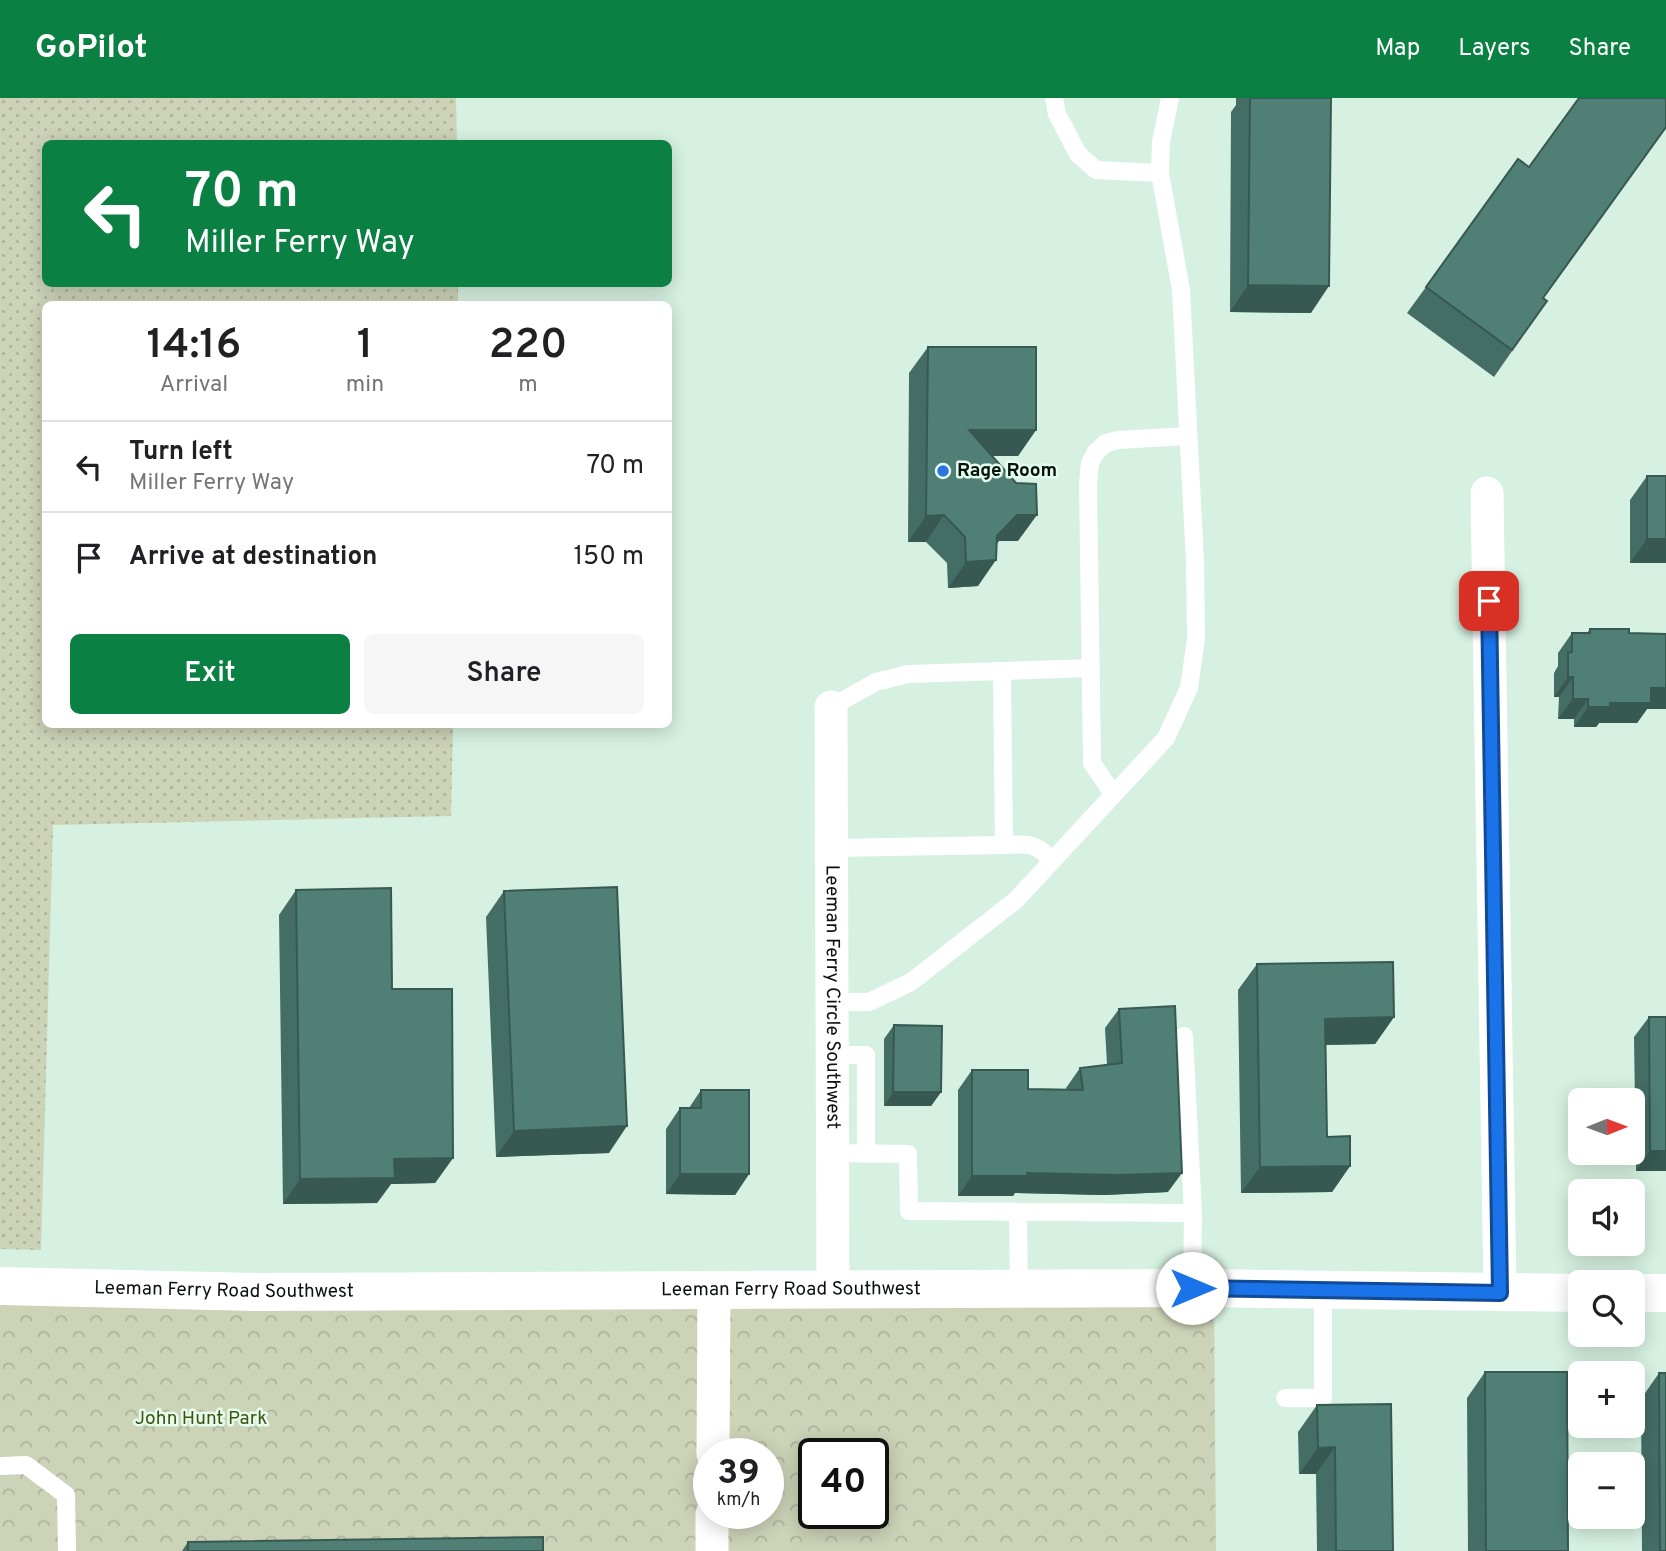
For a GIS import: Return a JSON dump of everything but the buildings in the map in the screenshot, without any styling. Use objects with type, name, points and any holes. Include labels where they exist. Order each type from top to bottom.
[{"type":"street","points":[[1487,493],[1500,1293]]},
{"type":"street","name":"Leeman Ferry Circle Southwest","points":[[831,707],[834,1289]]},
{"type":"street","name":"Leeman Ferry Road Southwest","points":[[0,1286],[257,1292],[1192,1288],[1568,1293]]},
{"type":"street","points":[[713,1438],[714,1290]]},
{"type":"street","points":[[1645,1293],[1666,1293]]},
{"type":"street","points":[[712,1529],[712,1551]]},
{"type":"lane","points":[[1054,98],[1057,114],[1078,154],[1096,170],[1160,173]]},
{"type":"lane","points":[[832,1002],[869,1002],[911,982],[1016,900],[1166,738],[1189,688],[1196,639],[1195,562],[1181,290],[1160,173],[1161,142],[1170,98]]},
{"type":"lane","points":[[1113,794],[1092,763],[1088,483],[1090,463],[1096,452],[1106,443],[1188,436]]},
{"type":"lane","points":[[831,707],[876,682],[908,674],[1091,668]]},
{"type":"lane","points":[[1002,671],[1004,845]]},
{"type":"lane","points":[[831,848],[1028,844],[1037,846],[1052,860]]},
{"type":"lane","points":[[1184,1036],[1193,1213],[1192,1288]]},
{"type":"lane","points":[[832,1055],[866,1055],[866,1153]]},
{"type":"lane","points":[[833,1153],[908,1154],[909,1211],[1193,1213]]},
{"type":"lane","points":[[1018,1212],[1019,1288]]},
{"type":"lane","points":[[1285,1398],[1323,1398],[1323,1290]]},
{"type":"lane","points":[[0,1466],[26,1465],[66,1495],[67,1551]]},
{"type":"green space","points":[[0,98],[456,98],[457,140],[42,140],[42,287],[458,287],[458,301],[42,301],[42,728],[453,728],[451,816],[53,825],[41,1250],[0,1249]]},
{"type":"green space","name":"John Hunt Park","points":[[0,1284],[1214,1288],[1216,1551],[0,1551]]},
{"type":"place","name":"Rage Room","points":[[943,471]]},
{"type":"route","points":[[1192,1288],[1500,1293],[1489,601]]}]
